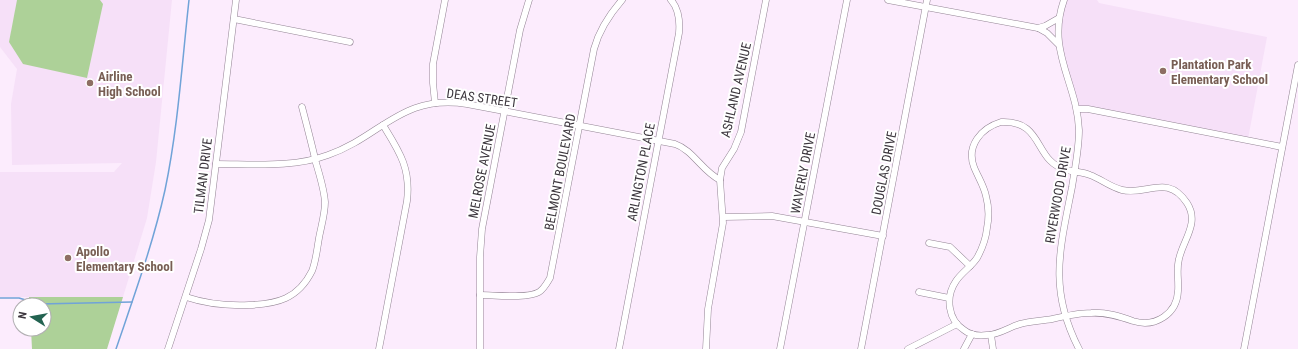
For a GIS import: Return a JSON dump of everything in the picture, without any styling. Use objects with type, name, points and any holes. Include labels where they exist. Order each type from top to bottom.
[{"type":"street","name":"TILMAN DRIVE","points":[[168,349],[207,230],[236,0]]},
{"type":"street","points":[[435,103],[433,83],[434,59],[445,0]]},
{"type":"street","name":"MELROSE AVENUE","points":[[480,349],[480,257],[482,229],[521,25],[529,0]]},
{"type":"street","name":"BELMONT BOULEVARD","points":[[480,295],[529,295],[540,292],[550,278],[596,42],[607,20],[622,0]]},
{"type":"street","name":"ARLINGTON PLACE","points":[[619,349],[679,27],[678,12],[671,0]]},
{"type":"street","name":"ASHLAND AVENUE","points":[[706,349],[708,313],[724,217],[720,180],[722,168],[734,149],[741,132],[766,0]]},
{"type":"street","name":"WAVERLY DRIVE","points":[[780,349],[847,0]]},
{"type":"street","points":[[888,0],[1038,28],[1047,33],[1058,44]]},
{"type":"street","name":"DOUGLAS DRIVE","points":[[861,349],[927,0]]},
{"type":"street","name":"RIVERWOOD DRIVE","points":[[1064,0],[1059,18],[1058,44],[1076,109],[1079,130],[1074,172],[1062,236],[1059,262],[1059,286],[1065,316],[1079,349]]},
{"type":"street","points":[[1038,28],[1045,26],[1059,18]]},
{"type":"street","points":[[234,19],[350,42]]},
{"type":"street","points":[[1244,349],[1298,64]]},
{"type":"street","name":"DEAS STREET","points":[[216,164],[282,164],[315,159],[335,153],[351,145],[409,110],[435,103],[459,103],[675,144],[682,147],[708,172],[720,180]]},
{"type":"street","points":[[186,297],[205,303],[226,306],[267,304],[288,297],[302,285],[313,267],[324,208],[323,189],[302,107]]},
{"type":"street","points":[[1076,109],[1095,110],[1282,147]]},
{"type":"street","points":[[1001,122],[1013,123],[1024,127],[1032,133],[1050,163],[1061,169],[1074,172],[1091,176],[1112,187],[1124,191],[1162,187],[1179,194],[1189,205],[1192,224],[1189,236],[1178,261],[1177,297],[1173,308],[1164,317],[1153,322],[1143,323],[1106,313],[1091,312],[1021,324],[991,335],[972,334],[963,330],[957,324],[950,310],[949,298],[951,289],[981,250],[987,229],[988,213],[986,196],[974,169],[972,156],[977,139],[992,125],[1001,122]]},
{"type":"street","points":[[379,349],[407,201],[408,186],[407,172],[403,159],[382,125]]},
{"type":"street","points":[[724,217],[772,216],[883,236]]},
{"type":"street","points":[[929,242],[950,247],[970,266]]},
{"type":"street","points":[[919,292],[949,298]]},
{"type":"street","points":[[908,349],[957,324]]},
{"type":"street","points":[[964,349],[972,334]]},
{"type":"street","points":[[991,335],[994,349]]},
{"type":"shaded area","points":[[0,0],[172,0],[156,162],[147,218],[123,297],[0,297],[0,172],[114,172],[122,163],[12,165],[11,104],[17,69],[0,47]]},
{"type":"shaded area","name":"Plantation Park Elementary School","points":[[1064,0],[1097,0],[1099,3],[1267,37],[1248,139],[1077,109],[1061,57],[1062,6]]},
{"type":"green space","points":[[17,0],[100,0],[103,4],[87,78],[23,64],[9,42]]},
{"type":"green space","points":[[52,297],[123,297],[107,349],[32,349],[31,337],[52,337]]},
{"type":"waterway","points":[[116,349],[149,250],[165,190],[176,119],[189,0]]},
{"type":"waterway","points":[[0,298],[19,298],[39,304],[132,302]]},
{"type":"place","name":"Plantation Park Elementary School","points":[[1163,71]]},
{"type":"place","name":"Airline High School","points":[[90,83]]},
{"type":"place","name":"Apollo Elementary School","points":[[68,258]]}]
